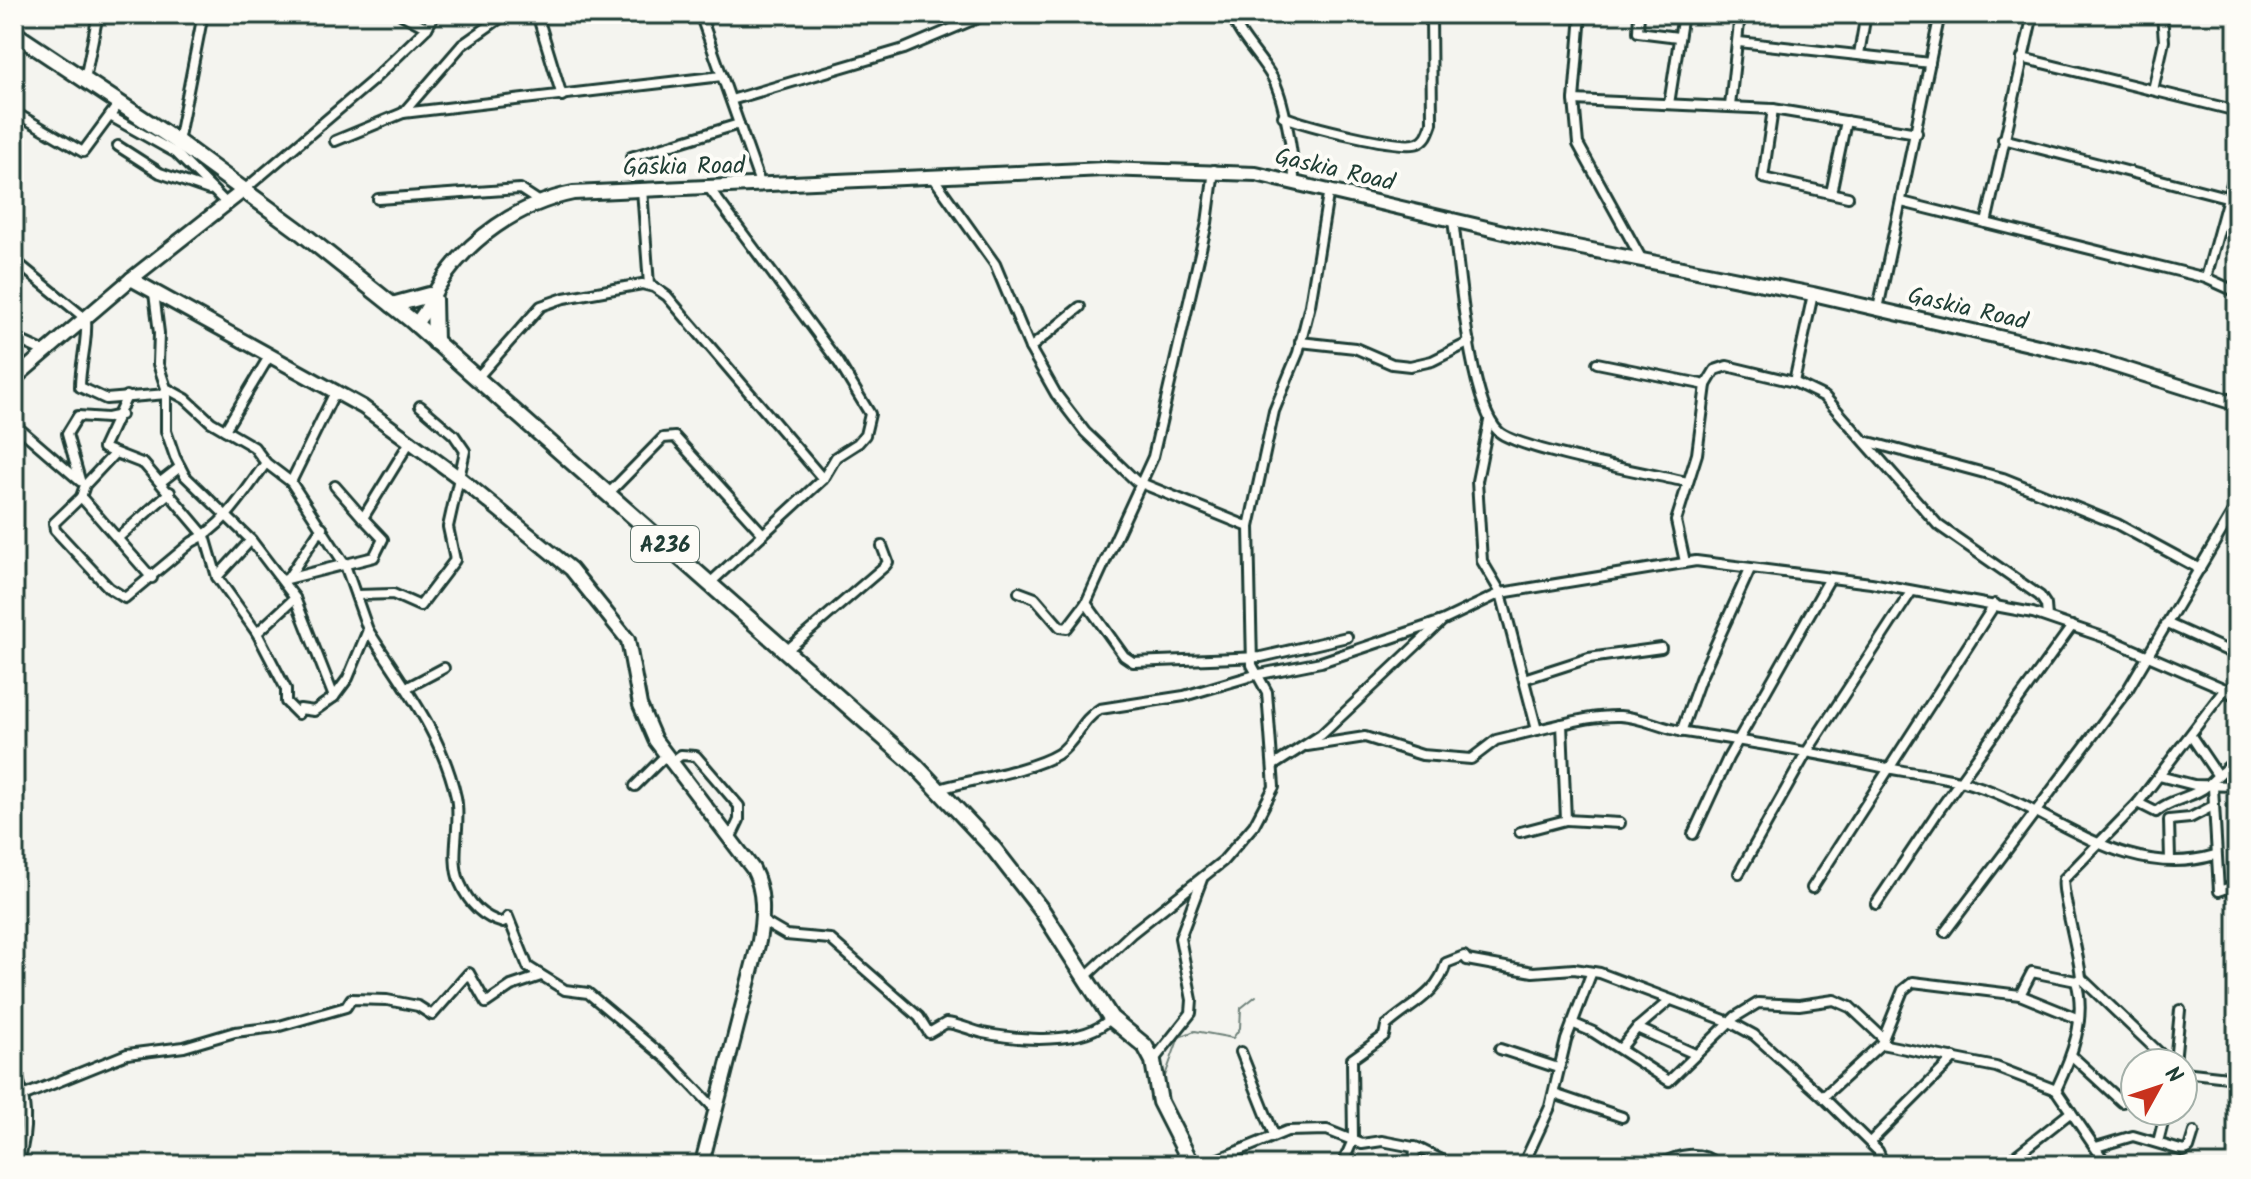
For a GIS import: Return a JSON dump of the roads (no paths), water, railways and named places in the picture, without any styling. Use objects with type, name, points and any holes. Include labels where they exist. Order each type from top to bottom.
[{"type":"highway","name":"A236","points":[[14,33],[178,142],[413,322],[939,789],[1020,880],[1111,1018],[1145,1046],[1153,1061]]},
{"type":"highway","points":[[392,305],[433,295],[436,342]]},
{"type":"highway","points":[[1153,1061],[1160,1102],[1192,1165]]},
{"type":"main road","name":"Gaskia Road","points":[[413,322],[489,231],[540,202],[583,192],[935,180],[1104,169],[1214,170],[1294,181],[1643,262],[1813,294],[2094,359],[2174,381],[2237,404]]},
{"type":"main road","points":[[14,379],[131,279],[244,190]]},
{"type":"main road","points":[[131,279],[336,390],[411,440],[571,569],[619,626],[628,640],[642,712],[667,759],[758,878],[765,928],[713,1101],[702,1162]]},
{"type":"street","points":[[85,79],[98,14]]},
{"type":"street","points":[[178,142],[203,14]]},
{"type":"street","points":[[401,14],[427,28]]},
{"type":"street","points":[[244,190],[371,82],[427,28],[435,14]]},
{"type":"street","points":[[403,113],[462,45],[506,14]]},
{"type":"street","points":[[537,14],[562,96]]},
{"type":"street","points":[[700,14],[761,186]]},
{"type":"street","points":[[731,100],[904,49],[987,14]]},
{"type":"street","points":[[1231,14],[1235,26],[1274,80],[1294,154],[1294,181]]},
{"type":"street","points":[[1283,116],[1382,142],[1419,143],[1427,136],[1432,123],[1431,14]]},
{"type":"street","points":[[1581,14],[1574,100],[1578,144],[1643,262]]},
{"type":"street","points":[[1639,14],[1638,32],[1678,37]]},
{"type":"street","points":[[1669,104],[1683,14]]},
{"type":"street","points":[[1730,106],[1740,14]]},
{"type":"street","points":[[1859,54],[1866,14]]},
{"type":"street","points":[[1878,309],[1940,14]]},
{"type":"street","points":[[1986,223],[2033,14]]},
{"type":"street","points":[[2153,90],[2164,41],[2162,14]]},
{"type":"street","points":[[1739,42],[1930,63]]},
{"type":"street","points":[[2022,58],[2237,111]]},
{"type":"street","points":[[335,141],[403,113],[722,76]]},
{"type":"street","points":[[1574,100],[1773,109],[1917,133]]},
{"type":"street","points":[[14,112],[83,152],[120,102]]},
{"type":"street","points":[[1773,109],[1763,178],[1848,197]]},
{"type":"street","points":[[110,116],[176,153],[226,203]]},
{"type":"street","points":[[1831,193],[1846,121]]},
{"type":"street","points":[[631,157],[739,124]]},
{"type":"street","points":[[2003,139],[2230,198]]},
{"type":"street","points":[[118,146],[160,173],[210,190]]},
{"type":"street","points":[[2206,278],[2237,165]]},
{"type":"street","points":[[1019,592],[1035,598],[1064,628],[1072,624],[1086,603],[1143,483],[1169,398],[1207,223],[1214,170]]},
{"type":"street","points":[[935,180],[995,264],[1030,348],[1056,394],[1114,463],[1143,483],[1249,527]]},
{"type":"street","points":[[709,188],[865,401],[870,414],[865,435],[836,457],[823,479],[710,583]]},
{"type":"street","points":[[378,199],[520,189],[540,202]]},
{"type":"street","points":[[642,189],[649,285]]},
{"type":"street","points":[[1084,978],[1172,900],[1202,879],[1254,825],[1274,787],[1267,692],[1255,675],[1252,657],[1249,527],[1274,411],[1300,342],[1329,189]]},
{"type":"street","points":[[1902,202],[2206,278],[2237,292]]},
{"type":"street","points":[[1453,220],[1470,342],[1489,421],[1477,481],[1479,537],[1484,567],[1501,593],[1537,730]]},
{"type":"street","points":[[14,261],[86,319],[88,339],[80,359],[80,387],[106,399],[167,391],[254,447],[266,463],[291,482],[345,565],[368,630],[422,709],[425,726],[443,753],[459,813],[455,859],[460,885],[478,912],[488,920],[503,923],[508,917],[515,927],[526,964],[565,990],[588,993],[713,1101]]},
{"type":"street","points":[[477,378],[541,306],[621,287],[649,285],[676,307],[823,479]]},
{"type":"street","points":[[154,293],[159,333],[158,364],[167,391],[166,431],[180,467],[286,579],[334,697]]},
{"type":"street","points":[[1794,382],[1813,294]]},
{"type":"street","points":[[1030,348],[1080,307]]},
{"type":"street","points":[[14,338],[45,352]]},
{"type":"street","points":[[1300,342],[1355,348],[1392,364],[1410,366],[1432,361],[1470,342]]},
{"type":"street","points":[[225,430],[270,355]]},
{"type":"street","points":[[1597,363],[1706,385]]},
{"type":"street","points":[[1685,562],[1676,521],[1697,454],[1706,385],[1715,370],[1727,366],[1794,382],[1836,406],[1926,513],[1963,546],[2040,596],[2046,605],[2047,617]]},
{"type":"street","points":[[291,482],[336,390]]},
{"type":"street","points":[[127,396],[121,415],[103,448],[144,464],[162,481],[205,536],[217,577],[257,633],[286,689],[286,702],[292,709],[298,714],[300,709],[314,711],[334,697],[348,678],[368,630]]},
{"type":"street","points":[[357,595],[393,594],[420,606],[455,560],[447,532],[465,451],[460,442],[420,406]]},
{"type":"street","points":[[121,415],[107,418],[78,416],[67,434],[82,482],[81,497],[54,523],[57,532],[120,597],[152,578],[192,542],[205,536],[225,517],[266,463]]},
{"type":"street","points":[[1489,421],[1508,438],[1687,482]]},
{"type":"street","points":[[14,424],[82,482]]},
{"type":"street","points":[[608,494],[663,438],[675,437],[763,534]]},
{"type":"street","points":[[363,518],[411,440]]},
{"type":"street","points":[[1868,442],[2003,478],[2117,524],[2200,569]]},
{"type":"street","points":[[82,482],[114,454]]},
{"type":"street","points":[[162,481],[180,467]]},
{"type":"street","points":[[286,579],[372,559],[383,539],[335,486]]},
{"type":"street","points":[[118,538],[170,492]]},
{"type":"street","points":[[81,497],[152,578]]},
{"type":"street","points":[[1945,932],[2148,657],[2237,505]]},
{"type":"street","points":[[286,579],[322,527]]},
{"type":"street","points":[[217,577],[251,540]]},
{"type":"street","points":[[786,651],[885,566],[888,562],[882,546]]},
{"type":"street","points":[[939,789],[1060,753],[1090,715],[1100,709],[1184,696],[1255,675],[1321,662],[1442,621],[1501,593],[1685,562],[1830,578],[1995,604],[2072,626],[2225,689],[2237,698]]},
{"type":"street","points":[[1681,732],[1700,679],[1750,569]]},
{"type":"street","points":[[1693,834],[1740,739],[1830,578]]},
{"type":"street","points":[[1739,873],[1808,750],[1911,592]]},
{"type":"street","points":[[257,633],[295,598]]},
{"type":"street","points":[[1086,603],[1128,661],[1252,657],[1320,646],[1347,637]]},
{"type":"street","points":[[1812,888],[1886,768],[1995,604]]},
{"type":"street","points":[[1274,765],[1307,746],[1442,621]]},
{"type":"street","points":[[2168,624],[2237,655]]},
{"type":"street","points":[[1876,904],[2072,626]]},
{"type":"street","points":[[1524,679],[1589,658],[1661,648]]},
{"type":"street","points":[[408,687],[444,668]]},
{"type":"street","points":[[2056,1090],[2071,1055],[2081,999],[2073,923],[2061,886],[2095,844],[2138,803],[2225,689]]},
{"type":"street","points":[[1307,746],[1335,739],[1365,737],[1422,755],[1471,759],[1491,742],[1537,730],[1618,716],[1641,718],[1681,732],[1808,750],[1961,781],[2036,810],[2095,844],[2153,862],[2215,855]]},
{"type":"street","points":[[1562,724],[1566,820]]},
{"type":"street","points":[[2191,736],[2216,773]]},
{"type":"street","points":[[635,786],[667,759],[681,755],[696,756],[739,806],[739,820],[730,839]]},
{"type":"street","points":[[2237,760],[2216,773],[2210,787],[2219,891],[2237,885]]},
{"type":"street","points":[[2159,776],[2176,783],[2237,786]]},
{"type":"street","points":[[2138,803],[2156,812],[2171,801],[2210,787]]},
{"type":"street","points":[[2170,860],[2169,820],[2190,818],[2213,806]]},
{"type":"street","points":[[1520,832],[1566,820],[1620,823]]},
{"type":"street","points":[[1153,1061],[1191,1013],[1192,1000],[1180,938],[1202,879]]},
{"type":"street","points":[[765,928],[786,935],[830,939],[919,1017],[929,1033],[946,1023],[1027,1039],[1072,1037],[1103,1026],[1111,1018]]},
{"type":"street","points":[[1342,1165],[1353,1140],[1352,1059],[1384,1036],[1386,1026],[1429,992],[1443,977],[1446,963],[1464,956],[1533,972],[1574,969],[1600,973],[1730,1022],[1754,1035],[1823,1097],[1870,1142],[1884,1165]]},
{"type":"street","points":[[2020,995],[2032,972],[2079,979],[2154,1047]]},
{"type":"street","points":[[25,1095],[106,1059],[150,1049],[184,1047],[245,1030],[276,1027],[346,1007],[351,999],[387,1000],[418,1006],[432,1015],[469,973],[486,1003],[511,986],[541,976]]},
{"type":"street","points":[[1523,1165],[1539,1138],[1572,1023],[1591,974]]},
{"type":"street","points":[[1823,1097],[1882,1041],[1903,990],[1913,982],[2020,995],[2079,1019]]},
{"type":"street","points":[[1620,1049],[1637,1028],[1670,1000]]},
{"type":"street","points":[[1572,1023],[1669,1081],[1730,1022],[1758,1003],[1799,1005],[1834,1000],[1850,1007],[1882,1041],[2016,1073],[2056,1090],[2107,1165]]},
{"type":"street","points":[[2174,1047],[2180,1010]]},
{"type":"street","points":[[1637,1028],[1695,1054]]},
{"type":"street","points":[[1500,1049],[1558,1068]]},
{"type":"street","points":[[1241,1052],[1274,1135]]},
{"type":"street","points":[[2071,1055],[2119,1099]]},
{"type":"street","points":[[1870,1142],[1954,1058]]},
{"type":"street","points":[[14,1070],[25,1095],[26,1123],[18,1165]]},
{"type":"street","points":[[2199,1074],[2237,1078]]},
{"type":"street","points":[[1554,1094],[1622,1117]]},
{"type":"street","points":[[2004,1165],[2071,1112]]},
{"type":"street","points":[[2158,1142],[2162,1127]]},
{"type":"street","points":[[1204,1165],[1274,1135],[1327,1130],[1353,1140],[1415,1147],[1452,1165]]},
{"type":"street","points":[[2096,1147],[2123,1137],[2158,1142],[2184,1151],[2189,1148],[2194,1132]]},
{"type":"street","points":[[1414,1165],[1415,1147]]},
{"type":"street","points":[[1658,1165],[1692,1154],[1704,1156],[1718,1165]]},
{"type":"waterway","points":[[1165,1076],[1179,1037],[1195,1031],[1233,1038],[1240,1028],[1241,1008],[1256,996]]}]
